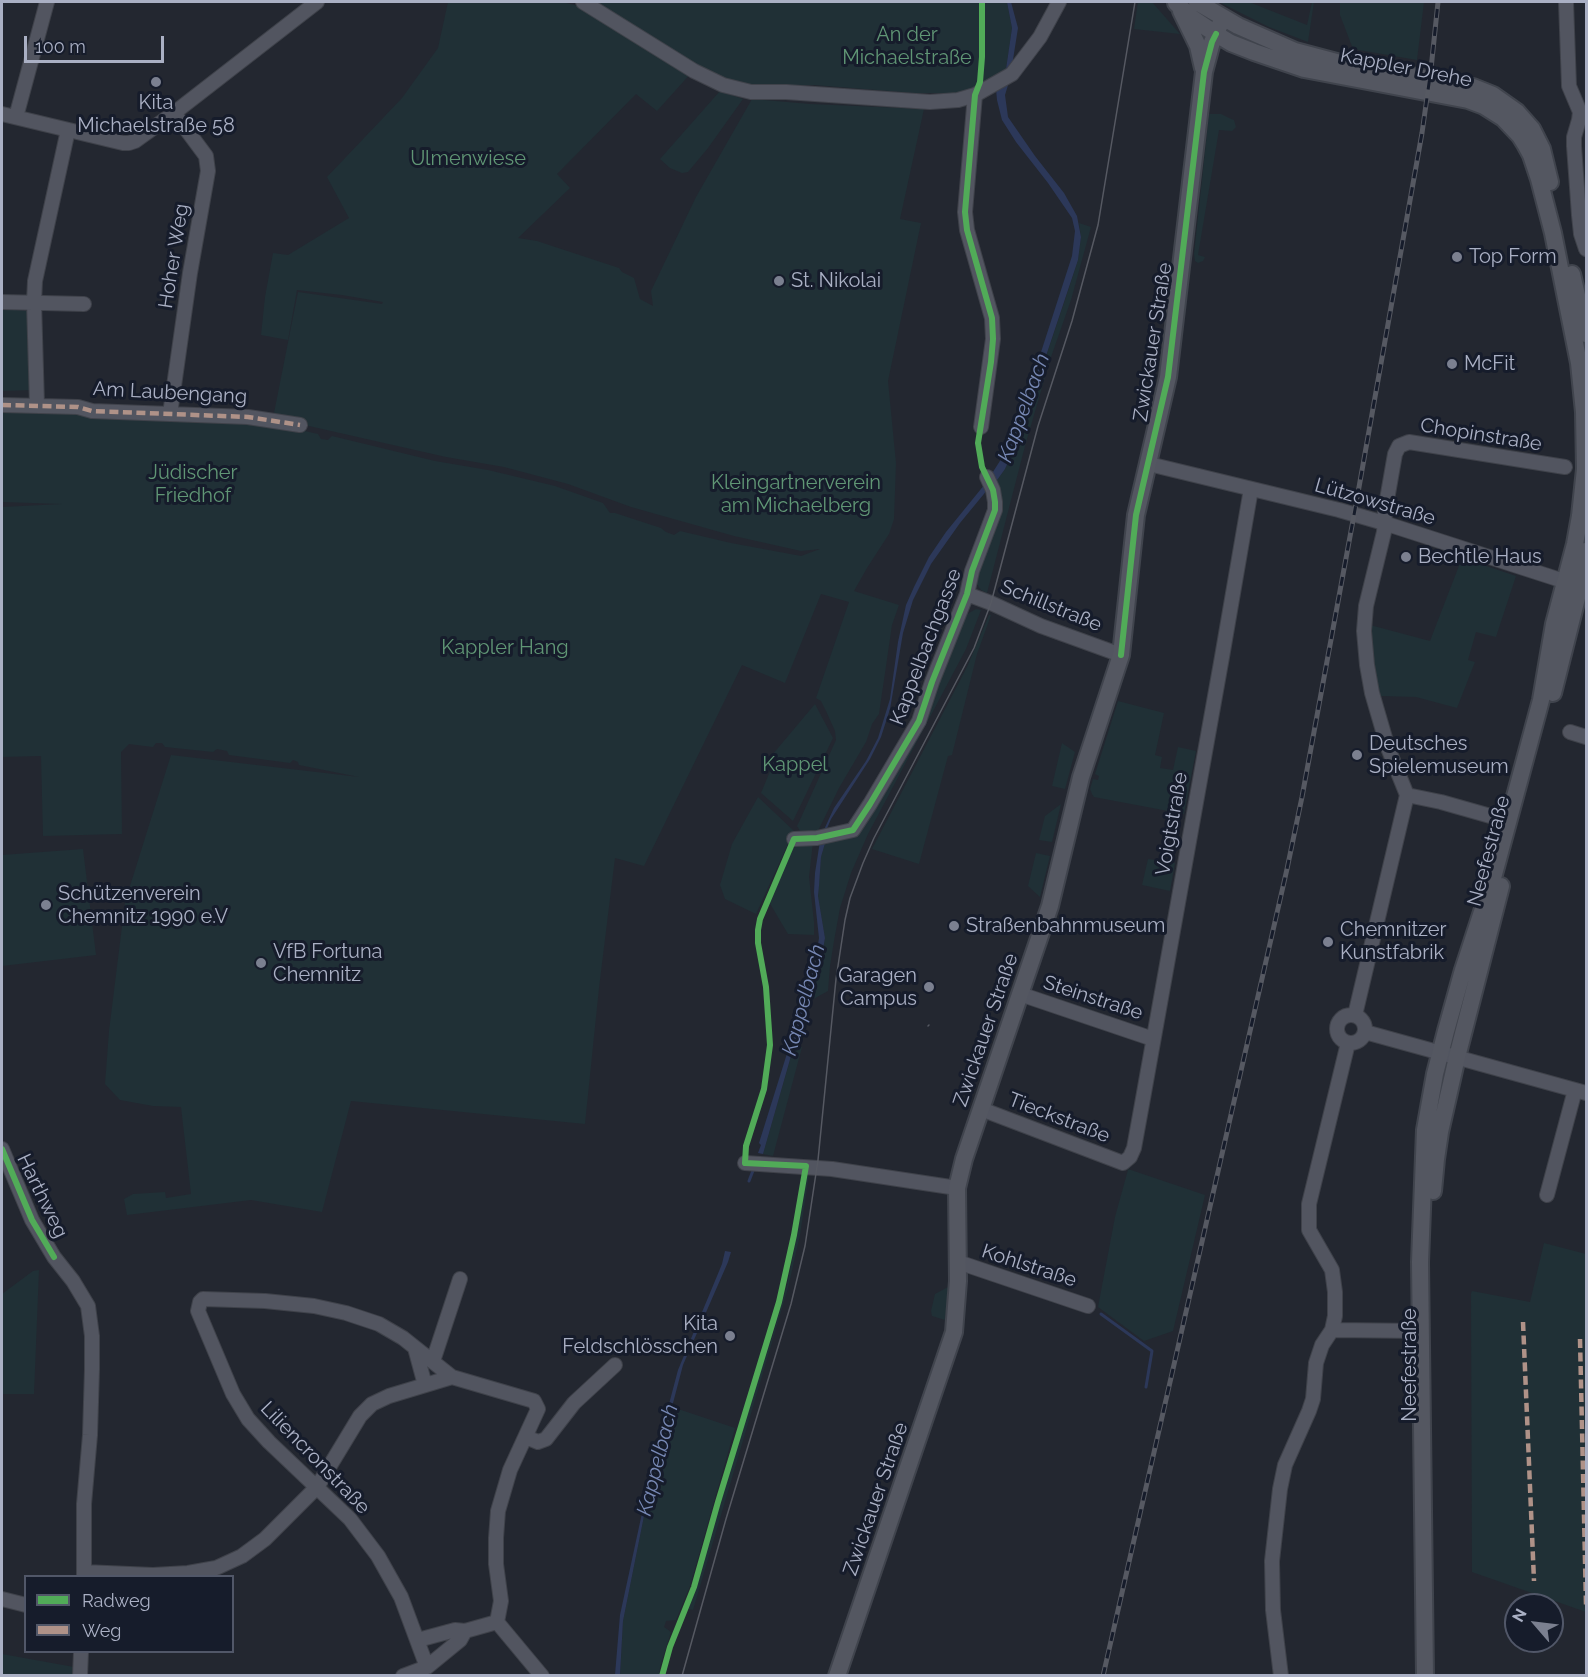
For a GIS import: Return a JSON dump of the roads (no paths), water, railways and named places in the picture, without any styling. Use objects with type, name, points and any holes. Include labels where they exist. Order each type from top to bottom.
[{"type":"main road","name":"Zwickauer Straße","points":[[1175,2],[1198,46],[1204,72]]},
{"type":"main road","name":"Kappler Drehe","points":[[1175,2],[1192,18],[1216,34],[1254,52],[1304,69],[1468,100],[1498,114],[1520,136],[1531,155],[1539,179],[1576,344],[1584,412],[1583,493]]},
{"type":"main road","points":[[1197,2],[1223,18]]},
{"type":"main road","name":"Zwickauer Straße","points":[[837,1676],[954,1332],[958,1262],[957,1188],[964,1159],[1050,906],[1075,798],[1121,655],[1134,531],[1168,377],[1204,72],[1212,42],[1223,18]]},
{"type":"main road","name":"Kappler Drehe","points":[[1223,18],[1264,38],[1315,57],[1485,91],[1502,100],[1517,112],[1532,129],[1542,149],[1587,334]]},
{"type":"main road","name":"Neefestraße","points":[[1425,1676],[1420,1229],[1425,1130],[1440,1052],[1463,970],[1493,878],[1541,700],[1554,624],[1577,585],[1575,544],[1583,493]]},
{"type":"main road","name":"Neefestraße","points":[[1435,1676],[1431,1220],[1436,1159],[1457,1057],[1561,665],[1577,585],[1587,551]]},
{"type":"street","points":[[16,117],[47,2]]},
{"type":"street","points":[[2,114],[123,143],[135,141],[317,2]]},
{"type":"street","points":[[583,2],[694,71],[723,85],[751,92],[786,92],[930,102],[958,100],[975,95],[1012,74],[1040,37],[1059,2]]},
{"type":"street","points":[[1566,2],[1569,86],[1583,113],[1574,137],[1574,146],[1581,234],[1587,249]]},
{"type":"street","points":[[975,95],[966,219],[967,230],[992,318],[993,339],[981,427]]},
{"type":"street","name":"Hoher Weg","points":[[170,414],[190,273],[208,171],[206,156],[174,113]]},
{"type":"street","points":[[37,405],[35,281],[68,130]]},
{"type":"street","points":[[2,302],[84,304]]},
{"type":"street","name":"Am Laubengang","points":[[2,405],[248,417],[300,425]]},
{"type":"street","name":"Chopinstraße","points":[[1384,523],[1395,454],[1403,443],[1565,467]]},
{"type":"street","name":"Lützowstraße","points":[[1149,464],[1339,510],[1577,585]]},
{"type":"street","name":"Kappelbachgasse","points":[[794,839],[817,838],[853,830],[919,721],[967,594],[972,571],[995,510],[990,484]]},
{"type":"street","name":"Voigtstraße","points":[[1123,1163],[1130,1157],[1134,1148],[1251,489]]},
{"type":"street","points":[[1355,1015],[1407,795],[1374,704],[1364,631],[1366,606],[1384,532],[1384,523]]},
{"type":"street","name":"Schillstraße","points":[[967,594],[1041,626],[1121,655]]},
{"type":"street","points":[[1570,732],[1587,736]]},
{"type":"street","name":"Neefestraße","points":[[1407,795],[1508,821]]},
{"type":"street","name":"Steinstraße","points":[[1020,994],[1153,1039]]},
{"type":"street","points":[[1355,1015],[1363,1022],[1365,1032],[1357,1042],[1348,1043],[1338,1037],[1336,1025],[1344,1016],[1355,1015]]},
{"type":"street","points":[[1365,1032],[1581,1092],[1547,1195]]},
{"type":"street","points":[[1281,1676],[1274,1610],[1272,1561],[1280,1489],[1285,1465],[1310,1411],[1318,1355],[1332,1330],[1335,1316],[1332,1270],[1309,1230],[1309,1200],[1348,1043]]},
{"type":"street","name":"Tieckstraße","points":[[981,1109],[1123,1163]]},
{"type":"street","name":"Harthweg","points":[[2,1149],[32,1220],[88,1306],[92,1336],[92,1369],[90,1435],[84,1504],[84,1574]]},
{"type":"street","points":[[745,1163],[832,1168],[957,1188]]},
{"type":"street","name":"Kohlstraße","points":[[958,1262],[1088,1306]]},
{"type":"street","points":[[433,1361],[460,1280]]},
{"type":"street","name":"Liliencronstraße","points":[[415,1348],[379,1324],[314,1306],[265,1301],[203,1299],[198,1311],[233,1394],[248,1419],[350,1519],[378,1556],[401,1597],[427,1667]]},
{"type":"street","name":"Neefestraße","points":[[1332,1330],[1421,1331]]},
{"type":"street","points":[[415,1348],[452,1377],[534,1401],[538,1409],[510,1470],[498,1511],[496,1564],[501,1601],[497,1622]]},
{"type":"street","points":[[415,1348],[425,1385]]},
{"type":"street","points":[[526,1437],[537,1442],[546,1439],[574,1402],[615,1365]]},
{"type":"street","points":[[84,1574],[188,1574],[216,1568],[242,1556],[265,1539],[317,1487],[360,1416],[372,1404],[389,1396],[452,1377]]},
{"type":"street","points":[[2,1599],[24,1604]]},
{"type":"street","points":[[418,1640],[497,1622]]},
{"type":"street","points":[[497,1622],[542,1676]]},
{"type":"street","points":[[403,1676],[427,1667],[460,1640],[465,1631]]},
{"type":"street","points":[[80,1676],[81,1653]]},
{"type":"water","points":[[1007,2],[1011,2],[1018,28],[1012,66],[1006,69],[1012,28]]},
{"type":"water","points":[[1009,82],[1005,95],[1008,117],[1064,193],[1077,216],[1081,237],[1078,260],[1017,443],[1005,469],[995,483],[991,475],[1012,442],[1072,256],[1075,231],[1072,218],[1002,120],[996,89]]},
{"type":"water","points":[[985,484],[988,489],[931,564],[913,600],[903,633],[890,709],[881,737],[870,759],[831,819],[825,833],[822,834],[834,808],[866,761],[878,738],[890,699],[906,605],[914,587],[929,557],[946,532]]},
{"type":"water","points":[[826,840],[821,857],[818,896],[825,938],[820,967],[793,1049],[763,1154],[758,1153],[761,1145],[759,1143],[815,964],[819,938],[814,892],[815,873],[820,841]]},
{"type":"water","points":[[725,1251],[731,1252],[728,1262],[683,1365],[646,1506],[623,1621],[620,1675],[615,1675],[620,1615],[650,1476],[678,1370],[722,1264]]},
{"type":"waterway","name":"Kappelbach","points":[[749,1181],[754,1168]]},
{"type":"waterway","points":[[1101,1314],[1152,1351],[1146,1387]]},
{"type":"tram line","points":[[682,1676],[726,1519],[791,1304],[805,1246],[818,1160],[836,979],[850,898],[874,838],[974,648],[991,603],[1038,426],[1072,321],[1098,225],[1135,2]]},
{"type":"railway","points":[[1103,1676],[1302,797],[1422,133],[1438,2]]},
{"type":"place","name":"Kita Michaelstraße 58","points":[[156,82]]},
{"type":"place","name":"Top Form","points":[[1457,257]]},
{"type":"place","name":"St. Nikolai","points":[[779,281]]},
{"type":"place","name":"McFit","points":[[1452,364]]},
{"type":"place","name":"Bechtle Haus","points":[[1406,557]]},
{"type":"place","name":"Deutsches Spielemuseum","points":[[1357,755]]},
{"type":"place","name":"Schützenverein Chemnitz 1990 e.V","points":[[46,905]]},
{"type":"place","name":"Straßenbahnmuseum","points":[[954,926]]},
{"type":"place","name":"Chemnitzer Kunstfabrik","points":[[1328,942]]},
{"type":"place","name":"VfB Fortuna Chemnitz","points":[[261,963]]},
{"type":"place","name":"Garagen Campus","points":[[929,987]]},
{"type":"place","name":"Kita Feldschlösschen","points":[[730,1336]]},
{"type":"park label","name":"An der Michaelstraße","points":[[907,46]]},
{"type":"park label","name":"Ulmenwiese","points":[[468,159]]},
{"type":"park label","name":"Jüdischer Friedhof","points":[[193,484]]},
{"type":"park label","name":"Kleingartnerverein am Michaelberg","points":[[796,494]]},
{"type":"park label","name":"Kappler Hang","points":[[505,648]]},
{"type":"park label","name":"Kappel","points":[[795,765]]}]
